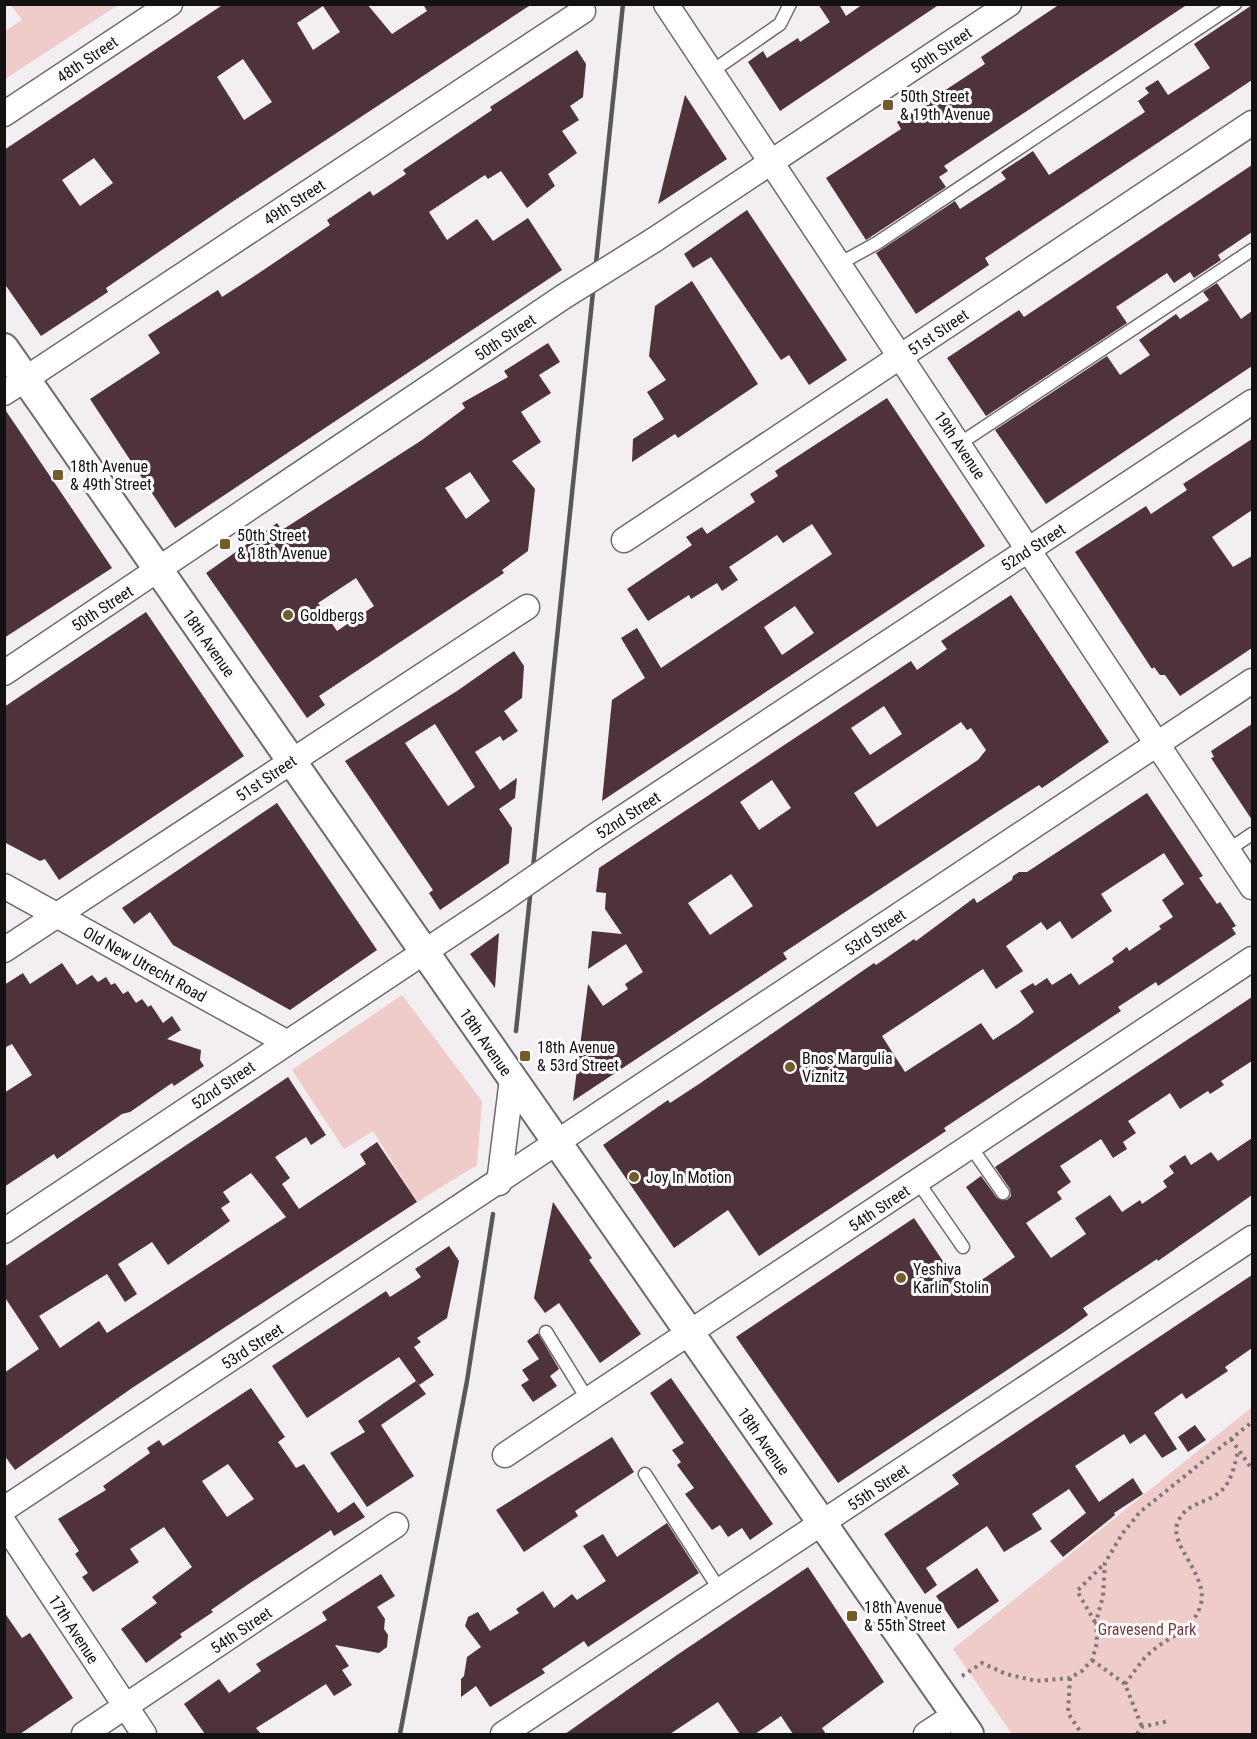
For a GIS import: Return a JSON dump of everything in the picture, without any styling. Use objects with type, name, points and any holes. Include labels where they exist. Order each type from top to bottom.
[{"type":"street","name":"48th Street","points":[[4,114],[170,4]]},
{"type":"street","name":"19th Avenue","points":[[666,4],[1252,887]]},
{"type":"street","name":"50th Street","points":[[4,673],[159,571],[563,297],[654,240],[1009,4]]},
{"type":"street","name":"49th Street","points":[[15,386],[583,12]]},
{"type":"street","name":"51st Street","points":[[624,540],[1252,123]]},
{"type":"street","name":"18th Avenue","points":[[4,348],[15,386],[159,571],[962,1724]]},
{"type":"street","name":"52nd Street","points":[[4,1231],[286,1042],[424,953],[592,838],[1252,402]]},
{"type":"street","name":"51st Street","points":[[4,950],[527,607]]},
{"type":"street","name":"53rd Street","points":[[4,1509],[499,1183],[1252,681]]},
{"type":"street","name":"Old New Utrecht Road","points":[[4,886],[286,1042]]},
{"type":"street","name":"54th Street","points":[[505,1455],[1252,959]]},
{"type":"street","points":[[499,1183],[512,1079]]},
{"type":"street","name":"55th Street","points":[[503,1734],[721,1592],[1252,1238]]},
{"type":"street","name":"17th Avenue","points":[[4,1523],[144,1734]]},
{"type":"street","name":"54th Street","points":[[84,1734],[396,1525]]},
{"type":"street","points":[[926,1734],[962,1724]]},
{"type":"lane","points":[[711,72],[780,24],[790,4]]},
{"type":"lane","points":[[839,264],[877,243],[1235,4]]},
{"type":"lane","points":[[959,444],[1252,250]]},
{"type":"lane","points":[[1228,850],[1252,834]]},
{"type":"lane","points":[[971,1147],[1003,1193]]},
{"type":"lane","points":[[918,1182],[963,1247]]},
{"type":"lane","points":[[546,1332],[588,1400]]},
{"type":"lane","points":[[645,1474],[721,1592]]},
{"type":"path","points":[[1096,1622],[1077,1591],[1105,1563],[1122,1534],[1140,1512],[1252,1422]]},
{"type":"path","points":[[1231,1439],[1252,1469]]},
{"type":"path","points":[[1125,1684],[1151,1652],[1185,1630],[1201,1605],[1201,1588],[1176,1534],[1177,1523],[1193,1504],[1211,1499],[1223,1490],[1231,1478],[1238,1450]]},
{"type":"path","points":[[962,1676],[982,1663],[1021,1679],[1036,1682],[1070,1678],[1082,1671],[1092,1660],[1096,1643],[1096,1622],[1103,1596],[1105,1563]]},
{"type":"path","points":[[1092,1660],[1125,1684],[1142,1727]]},
{"type":"path","points":[[1070,1678],[1068,1713],[1082,1734]]},
{"type":"path","points":[[1137,1734],[1142,1727],[1168,1721]]},
{"type":"green space","points":[[11,5],[118,5],[5,79],[5,31],[22,20]]},
{"type":"green space","points":[[402,995],[482,1101],[477,1165],[417,1202],[373,1131],[344,1149],[292,1070]]},
{"type":"green space","name":"Gravesend Park","points":[[1252,1407],[1252,1734],[1012,1734],[953,1649]]},
{"type":"building","points":[[224,4],[367,4],[392,34],[427,11],[423,4],[532,4],[235,200],[106,288],[108,292],[41,336],[4,283],[4,150]],"holes":[[[323,6],[340,32],[313,50],[297,23]],[[243,59],[272,102],[244,120],[217,77]],[[94,158],[113,183],[80,206],[62,180]]]},
{"type":"building","points":[[818,4],[839,4],[846,16],[863,4],[940,4],[780,111],[748,62],[763,51],[767,58],[798,38],[800,42],[830,22]]},
{"type":"building","points":[[1060,4],[1188,4],[944,166],[948,171],[939,177],[946,187],[866,240],[826,178],[901,129],[897,122],[985,64],[981,57]]},
{"type":"building","points":[[1252,5],[1252,80],[985,258],[989,265],[916,314],[876,253],[955,201],[960,209],[1006,179],[1001,172],[1033,151],[1049,175],[1145,112],[1138,101],[1149,93],[1145,88],[1158,80],[1168,95],[1210,68],[1194,44]]},
{"type":"building","points":[[577,50],[586,64],[583,97],[570,106],[579,120],[562,131],[577,153],[548,174],[555,186],[527,208],[501,171],[488,179],[485,175],[429,212],[447,240],[477,219],[493,241],[528,218],[562,270],[175,528],[90,399],[160,353],[148,335],[218,290],[222,297],[259,273],[330,225],[327,220],[370,191],[373,196],[406,174],[403,170],[492,110],[490,107]]},
{"type":"building","points":[[685,95],[727,159],[658,204]]},
{"type":"building","points":[[1252,165],[1252,232],[1218,255],[1221,260],[1194,278],[1190,272],[1174,283],[1167,273],[1116,307],[1127,323],[986,416],[947,358],[1019,310],[1024,317]]},
{"type":"building","points":[[747,210],[847,360],[809,385],[789,355],[781,360],[711,257],[693,268],[684,254]]},
{"type":"building","points":[[692,281],[758,384],[678,438],[675,434],[632,462],[633,439],[664,419],[647,392],[666,380],[649,356],[655,306]]},
{"type":"building","points":[[1217,283],[1241,319],[1252,311],[1252,366],[1046,504],[995,430],[1107,356],[1120,375],[1150,355],[1139,340],[1176,314],[1180,319],[1209,300],[1203,292]]},
{"type":"building","points":[[548,343],[560,362],[539,375],[551,393],[521,412],[541,442],[512,461],[535,489],[528,551],[502,570],[504,573],[319,696],[325,705],[307,718],[206,573],[277,523],[282,530],[422,440],[465,408],[462,403],[508,377],[504,371]],"holes":[[[470,472],[490,501],[466,519],[445,488]],[[356,578],[374,606],[337,631],[318,603]]]},
{"type":"building","points":[[887,398],[985,546],[602,801],[612,700],[645,678],[621,638],[637,628],[661,668],[832,554],[812,524],[783,543],[777,535],[729,567],[738,580],[722,591],[717,583],[691,599],[689,595],[648,621],[627,589],[692,545],[686,537],[702,527],[707,534],[755,502],[750,494],[778,476],[775,471]],"holes":[[[795,606],[814,633],[782,655],[764,627]]]},
{"type":"building","points":[[4,408],[112,568],[4,638]]},
{"type":"building","points":[[1252,439],[1252,510],[1212,537],[1233,567],[1252,556],[1252,648],[1180,696],[1165,675],[1160,675],[1154,667],[1152,669],[1075,552],[1146,506],[1151,514],[1187,490],[1183,484]]},
{"type":"building","points":[[1011,595],[1109,742],[1042,788],[1039,785],[783,953],[787,959],[573,1101],[588,984],[603,1006],[628,989],[625,984],[643,972],[626,944],[588,969],[592,931],[622,934],[605,909],[606,893],[596,892],[599,868],[911,661],[917,670],[947,649],[941,641]],"holes":[[[884,706],[902,734],[870,755],[851,728]],[[961,722],[967,730],[971,728],[986,750],[978,760],[877,827],[854,793]],[[772,780],[791,808],[759,830],[740,802]],[[731,874],[753,906],[710,935],[688,903]]]},
{"type":"building","points":[[146,612],[244,756],[59,880],[45,859],[40,861],[4,842],[4,707]]},
{"type":"building","points":[[514,651],[524,666],[522,698],[504,711],[518,731],[503,741],[500,736],[475,752],[500,790],[517,778],[515,798],[499,809],[512,828],[509,863],[440,910],[429,893],[433,890],[345,761],[457,691]],"holes":[[[435,724],[475,787],[448,806],[405,743]]]},
{"type":"building","points":[[1252,724],[1252,820],[1211,758],[1214,757],[1211,751]]},
{"type":"building","points":[[1147,793],[1203,876],[1199,878],[1217,904],[1220,902],[1236,926],[1232,928],[1236,934],[1158,986],[1156,982],[1118,1007],[1121,1011],[944,1128],[946,1131],[759,1256],[728,1210],[674,1248],[603,1145],[668,1100],[670,1103],[699,1084],[874,963],[876,965],[914,939],[916,941],[974,898],[977,903],[1012,880],[1013,876],[1019,872],[1027,872]],"holes":[[[1164,853],[1184,884],[1162,900],[1173,917],[1159,926],[1161,929],[1129,951],[1127,947],[1112,958],[1114,962],[1079,985],[1071,973],[1052,985],[1047,978],[1035,986],[1033,983],[1020,991],[1034,1012],[993,1040],[981,1023],[905,1072],[882,1036],[983,969],[996,989],[1023,971],[1006,946],[1041,922],[1047,930],[1060,921],[1072,939],[1112,911],[1101,894]]]},
{"type":"building","points":[[277,803],[377,950],[290,1010],[173,945],[150,912],[134,924],[122,908]]},
{"type":"building","points":[[499,933],[495,988],[470,954]]},
{"type":"building","points":[[62,963],[77,985],[92,975],[98,982],[106,977],[111,985],[115,983],[123,994],[128,991],[136,1003],[142,999],[148,1007],[151,1005],[163,1023],[172,1016],[181,1030],[167,1039],[201,1050],[200,1060],[204,1066],[174,1086],[172,1083],[130,1112],[122,1114],[57,1159],[54,1154],[4,1187],[4,1093],[32,1075],[12,1044],[4,1048],[4,985],[23,973],[30,984]]},
{"type":"building","points":[[1252,997],[1252,1061],[1221,1081],[1224,1085],[1210,1094],[1208,1091],[1180,1109],[1170,1093],[1128,1121],[1136,1133],[1123,1142],[1127,1149],[1113,1158],[1101,1139],[1060,1166],[1071,1182],[1057,1192],[1062,1199],[1026,1223],[1051,1258],[1086,1234],[1075,1218],[1110,1195],[1122,1212],[1140,1200],[1142,1204],[1167,1187],[1163,1181],[1174,1173],[1169,1166],[1185,1155],[1191,1165],[1211,1152],[1218,1161],[1252,1138],[1252,1195],[1158,1261],[1157,1259],[1083,1308],[1088,1315],[1067,1330],[838,1483],[736,1337],[914,1218],[963,1291],[986,1277],[1015,1257],[966,1187],[981,1176],[997,1198],[1007,1200],[1011,1196],[1010,1189],[995,1167]]},
{"type":"building","points":[[288,1077],[326,1135],[311,1145],[306,1137],[275,1157],[290,1178],[282,1184],[299,1209],[366,1164],[360,1154],[377,1142],[417,1202],[132,1388],[15,1470],[4,1455],[4,1373],[39,1349],[4,1296],[4,1267]],"holes":[[[251,1173],[286,1217],[107,1333],[99,1321],[60,1348],[39,1316],[107,1274],[125,1302],[137,1294],[118,1264],[152,1242],[168,1265],[230,1221],[221,1208],[230,1202],[223,1192]]]},
{"type":"building","points":[[553,1202],[592,1258],[589,1260],[641,1334],[600,1363],[559,1303],[545,1313],[534,1298]]},
{"type":"building","points":[[449,1246],[459,1261],[447,1318],[417,1338],[421,1342],[414,1347],[434,1375],[419,1385],[399,1357],[307,1418],[272,1366],[386,1291],[390,1297],[421,1277],[415,1269]]},
{"type":"building","points":[[1252,1275],[1252,1348],[1225,1367],[1228,1371],[1186,1399],[1182,1393],[1154,1413],[1177,1449],[1162,1458],[1145,1434],[1130,1444],[1124,1434],[1075,1466],[1099,1502],[1133,1478],[1143,1494],[1114,1513],[1115,1515],[1063,1557],[1050,1541],[1086,1513],[1069,1489],[1032,1514],[1042,1529],[1004,1552],[987,1526],[926,1568],[937,1585],[925,1594],[884,1534],[959,1484],[952,1475]]},
{"type":"building","points":[[538,1333],[559,1369],[550,1376],[557,1386],[533,1402],[521,1385],[529,1380],[522,1370],[539,1359],[527,1341]]},
{"type":"building","points":[[671,1378],[773,1524],[750,1540],[742,1528],[728,1537],[720,1525],[712,1530],[685,1494],[694,1488],[677,1465],[681,1462],[672,1450],[684,1443],[650,1393]]},
{"type":"building","points":[[416,1381],[426,1394],[381,1425],[414,1476],[367,1507],[330,1453],[365,1432],[358,1421]]},
{"type":"building","points":[[251,1388],[285,1437],[278,1442],[296,1468],[304,1464],[338,1513],[354,1502],[365,1517],[334,1536],[331,1530],[247,1585],[211,1610],[213,1612],[180,1634],[182,1637],[146,1663],[121,1629],[157,1603],[152,1597],[192,1567],[164,1527],[130,1549],[139,1562],[93,1592],[82,1577],[88,1573],[75,1554],[79,1551],[58,1519],[106,1490],[103,1486],[150,1453],[147,1448],[159,1440],[163,1446]],"holes":[[[228,1464],[254,1499],[227,1517],[202,1481]]]},
{"type":"building","points":[[1195,1425],[1206,1440],[1188,1452],[1178,1437]]},
{"type":"building","points":[[612,1437],[634,1472],[575,1511],[578,1516],[524,1552],[496,1510]]},
{"type":"building","points":[[667,1523],[699,1573],[588,1647],[584,1641],[542,1669],[545,1673],[490,1707],[476,1686],[461,1697],[461,1679],[464,1676],[467,1657],[481,1647],[465,1626],[468,1617],[478,1612],[490,1631],[519,1613],[516,1609],[543,1591],[554,1608],[572,1594],[577,1600],[606,1581],[583,1546],[603,1534],[617,1557]]},
{"type":"building","points":[[808,1567],[884,1682],[822,1728],[826,1734],[793,1734],[781,1716],[755,1734],[740,1734],[718,1702],[670,1734],[565,1734],[677,1655]]},
{"type":"building","points":[[977,1568],[999,1601],[958,1629],[936,1596]]},
{"type":"building","points":[[381,1574],[395,1596],[377,1607],[385,1619],[384,1629],[388,1635],[387,1647],[379,1653],[335,1645],[349,1666],[342,1670],[352,1685],[334,1696],[326,1684],[256,1728],[261,1734],[205,1734],[184,1704],[219,1679],[229,1693],[261,1671],[256,1664],[327,1620],[322,1612]]},
{"type":"building","points":[[4,1612],[22,1638],[30,1633],[73,1698],[20,1734],[4,1734]]},
{"type":"railway","points":[[516,1031],[623,4]]},
{"type":"railway","points":[[400,1734],[467,1381],[493,1214]]},
{"type":"place","name":"50th Street & 19th Avenue","points":[[888,105]]},
{"type":"place","name":"18th Avenue & 49th Street","points":[[58,475]]},
{"type":"place","name":"50th Street & 18th Avenue","points":[[225,544]]},
{"type":"place","name":"Goldbergs","points":[[288,615]]},
{"type":"place","name":"18th Avenue & 53rd Street","points":[[525,1056]]},
{"type":"place","name":"Bnos Margulia Viznitz","points":[[790,1067]]},
{"type":"place","name":"Joy In Motion","points":[[634,1177]]},
{"type":"place","name":"Yeshiva Karlin Stolin","points":[[901,1278]]},
{"type":"place","name":"18th Avenue & 55th Street","points":[[852,1616]]}]
